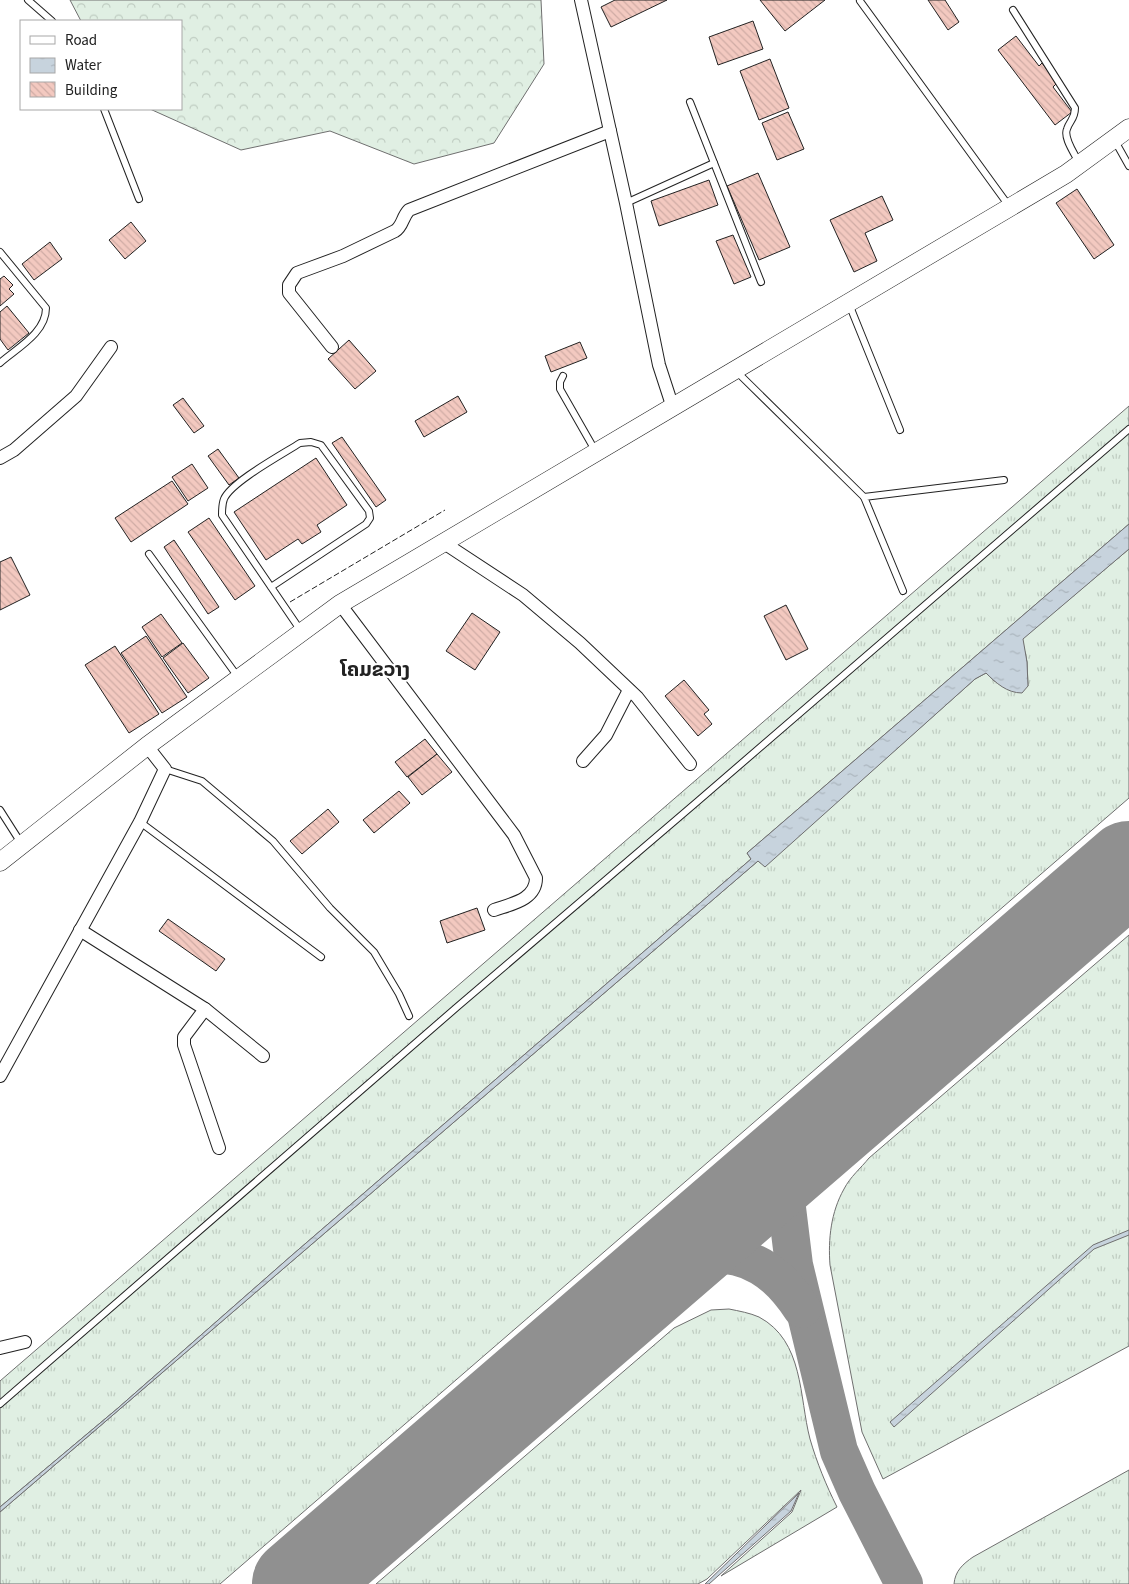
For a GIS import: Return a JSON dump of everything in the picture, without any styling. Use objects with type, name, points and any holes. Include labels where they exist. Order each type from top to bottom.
[{"type":"main road","points":[[0,862],[147,746],[340,604],[1066,174],[1129,128]]},
{"type":"street","points":[[581,0],[626,203],[659,365],[673,408]]},
{"type":"street","points":[[332,347],[289,293],[289,285],[297,273],[343,256],[395,231],[400,228],[404,215],[409,210],[610,131]]},
{"type":"street","points":[[0,458],[14,450],[76,396],[111,347]]},
{"type":"street","points":[[444,543],[523,594],[580,643],[637,697],[690,764]]},
{"type":"street","points":[[340,604],[514,835],[536,878],[536,884],[526,898],[494,910]]},
{"type":"street","points":[[583,762],[606,735],[629,690]]},
{"type":"street","points":[[0,1076],[140,822],[165,770],[147,746]]},
{"type":"street","points":[[80,930],[205,1009],[263,1056]]},
{"type":"street","points":[[205,1009],[184,1037],[184,1045],[219,1148]]},
{"type":"street","points":[[0,1348],[25,1342]]},
{"type":"lane","points":[[28,0],[51,20]]},
{"type":"lane","points":[[860,1],[1010,207]]},
{"type":"lane","points":[[1013,10],[1075,108],[1074,119],[1067,128],[1066,135],[1079,164]]},
{"type":"lane","points":[[690,102],[761,282]]},
{"type":"lane","points":[[104,110],[139,199]]},
{"type":"lane","points":[[1114,140],[1129,166]]},
{"type":"lane","points":[[626,203],[714,163]]},
{"type":"lane","points":[[0,252],[46,308],[43,324],[0,363]]},
{"type":"lane","points":[[848,302],[900,430]]},
{"type":"lane","points":[[734,370],[864,498],[903,591]]},
{"type":"lane","points":[[563,376],[560,382],[560,389],[596,453]]},
{"type":"lane","points":[[0,1404],[457,1006],[1129,429]]},
{"type":"lane","points":[[271,587],[366,524],[370,518],[369,511],[321,445],[311,442],[300,443],[233,486],[224,498],[223,503],[222,514],[271,587],[302,632]]},
{"type":"lane","points":[[864,498],[1004,480]]},
{"type":"lane","points":[[150,554],[238,678]]},
{"type":"lane","points":[[165,770],[202,781],[273,840],[330,908],[374,952],[399,994],[409,1016]]},
{"type":"lane","points":[[0,810],[22,845]]},
{"type":"lane","points":[[140,822],[321,957]]},
{"type":"green space","points":[[70,0],[541,0],[544,64],[494,143],[414,164],[330,131],[241,150],[152,110],[182,110],[182,20],[80,20]]},
{"type":"green space","points":[[1129,406],[1129,524],[747,853],[751,859],[118,1408],[0,1507],[0,1381]]},
{"type":"green space","points":[[1129,549],[1129,798],[220,1584],[0,1584],[0,1512],[758,861],[765,866],[975,679],[986,673],[994,681],[1028,686],[1027,662],[1022,639]]},
{"type":"green space","points":[[1129,935],[1129,1346],[883,1479],[862,1432],[830,1265],[831,1226],[836,1207],[844,1189],[849,1180],[869,1158]]},
{"type":"green space","points":[[729,1309],[759,1317],[774,1327],[784,1340],[792,1355],[797,1371],[810,1439],[822,1474],[837,1507],[721,1576],[792,1512],[801,1490],[707,1579],[698,1584],[376,1584],[674,1328],[711,1310]]},
{"type":"green space","points":[[1129,1470],[1129,1584],[954,1584],[960,1568],[973,1557]]},
{"type":"water","points":[[1129,524],[1129,549],[1023,639],[1027,662],[1028,686],[1022,693],[1011,691],[998,684],[986,673],[975,679],[765,867],[758,861],[0,1512],[0,1507],[118,1408],[751,859],[747,853]]},
{"type":"water","points":[[1129,1230],[1129,1235],[1094,1249],[894,1427],[890,1422],[1093,1245]]},
{"type":"water","points":[[799,1493],[791,1511],[709,1584],[705,1584]]},
{"type":"building","points":[[615,0],[667,0],[611,27],[601,7]]},
{"type":"building","points":[[760,0],[825,0],[785,31]]},
{"type":"building","points":[[928,0],[945,0],[959,22],[948,30]]},
{"type":"building","points":[[753,21],[763,49],[718,65],[709,37]]},
{"type":"building","points":[[1016,36],[1039,66],[1042,63],[1057,83],[1053,87],[1072,112],[1055,125],[998,50]]},
{"type":"building","points":[[770,59],[789,108],[759,120],[740,71]]},
{"type":"building","points":[[788,112],[804,149],[777,160],[762,123]]},
{"type":"building","points":[[758,173],[790,247],[759,260],[727,186]]},
{"type":"building","points":[[709,180],[718,205],[659,226],[651,201]]},
{"type":"building","points":[[1077,189],[1114,245],[1094,259],[1056,203]]},
{"type":"building","points":[[882,196],[893,220],[865,233],[877,261],[854,272],[830,220]]},
{"type":"building","points":[[131,222],[146,241],[125,259],[109,240]]},
{"type":"building","points":[[733,235],[751,277],[734,284],[716,241]]},
{"type":"building","points":[[50,242],[62,259],[34,280],[22,264]]},
{"type":"building","points":[[4,276],[13,285],[9,289],[14,294],[0,306],[0,279]]},
{"type":"building","points":[[7,306],[29,333],[8,350],[0,339],[0,312]]},
{"type":"building","points":[[349,340],[376,371],[355,389],[328,359]]},
{"type":"building","points":[[580,342],[587,358],[551,372],[545,356]]},
{"type":"building","points":[[458,396],[467,412],[424,437],[415,421]]},
{"type":"building","points":[[183,398],[204,426],[194,433],[173,405]]},
{"type":"building","points":[[342,437],[386,500],[376,507],[332,443]]},
{"type":"building","points":[[218,449],[239,478],[229,485],[208,456]]},
{"type":"building","points":[[316,458],[347,505],[317,525],[321,532],[302,544],[298,539],[266,560],[234,512]]},
{"type":"building","points":[[192,464],[208,488],[188,501],[172,477]]},
{"type":"building","points":[[172,481],[188,504],[131,542],[115,518]]},
{"type":"building","points":[[209,518],[255,586],[235,600],[188,532]]},
{"type":"building","points":[[174,540],[219,607],[208,614],[164,547]]},
{"type":"building","points":[[11,557],[30,595],[0,610],[0,562]]},
{"type":"building","points":[[786,605],[808,649],[786,660],[764,616]]},
{"type":"building","points":[[472,613],[500,632],[475,670],[446,651]]},
{"type":"building","points":[[161,614],[182,643],[162,657],[142,627]]},
{"type":"building","points":[[146,636],[187,697],[162,713],[121,653]]},
{"type":"building","points":[[183,643],[209,678],[188,693],[163,658]]},
{"type":"building","points":[[115,646],[159,714],[129,733],[85,665]]},
{"type":"building","points":[[684,680],[709,710],[704,714],[712,724],[698,736],[665,696]]},
{"type":"building","points":[[425,739],[437,754],[407,777],[395,762]]},
{"type":"building","points":[[437,754],[452,772],[422,795],[408,777]]},
{"type":"building","points":[[399,791],[410,803],[374,833],[363,820]]},
{"type":"building","points":[[328,809],[339,822],[302,854],[290,841]]},
{"type":"building","points":[[477,908],[485,930],[447,943],[440,921]]},
{"type":"building","points":[[168,919],[225,959],[216,971],[159,931]]},
{"type":"taxiway","points":[[782,1167],[794,1265],[839,1451],[857,1492],[904,1584]]},
{"type":"taxiway","points":[[673,1260],[703,1254],[735,1256],[761,1266],[772,1274],[783,1284],[802,1309]]},
{"type":"runway","points":[[298,1584],[1129,867]]},
{"type":"fence","points":[[290,602],[445,510]]},
{"type":"district","name":"ໂຄມຂວາງ","points":[[375,670]]}]
